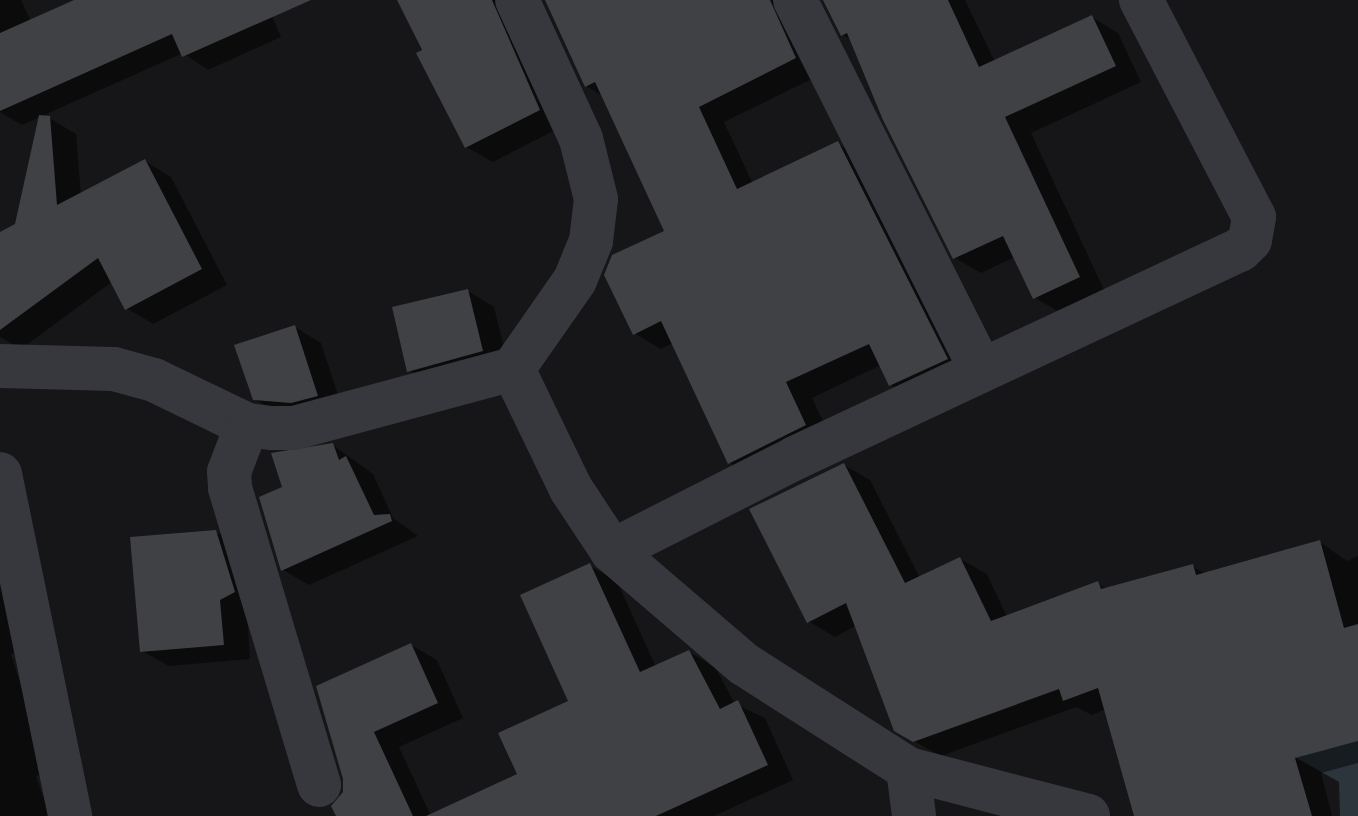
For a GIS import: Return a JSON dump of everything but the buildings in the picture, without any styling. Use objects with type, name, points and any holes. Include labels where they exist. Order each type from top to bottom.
[{"type":"street","points":[[0,366],[114,369],[154,380],[247,425],[294,428],[513,369],[575,280],[591,241],[596,199],[581,139],[517,0]]},
{"type":"street","points":[[795,0],[981,370]]},
{"type":"street","points":[[612,551],[981,370],[1240,250],[1254,229],[1254,217],[1141,0]]},
{"type":"street","points":[[513,369],[571,489],[612,551],[744,664],[908,769],[1088,816]]},
{"type":"street","points":[[247,425],[229,472],[235,513],[319,785]]},
{"type":"street","points":[[0,474],[70,816]]},
{"type":"street","points":[[908,769],[914,816]]},
{"type":"shaded area","points":[[1358,702],[1358,816],[1340,816],[1339,782],[1279,748]]}]
